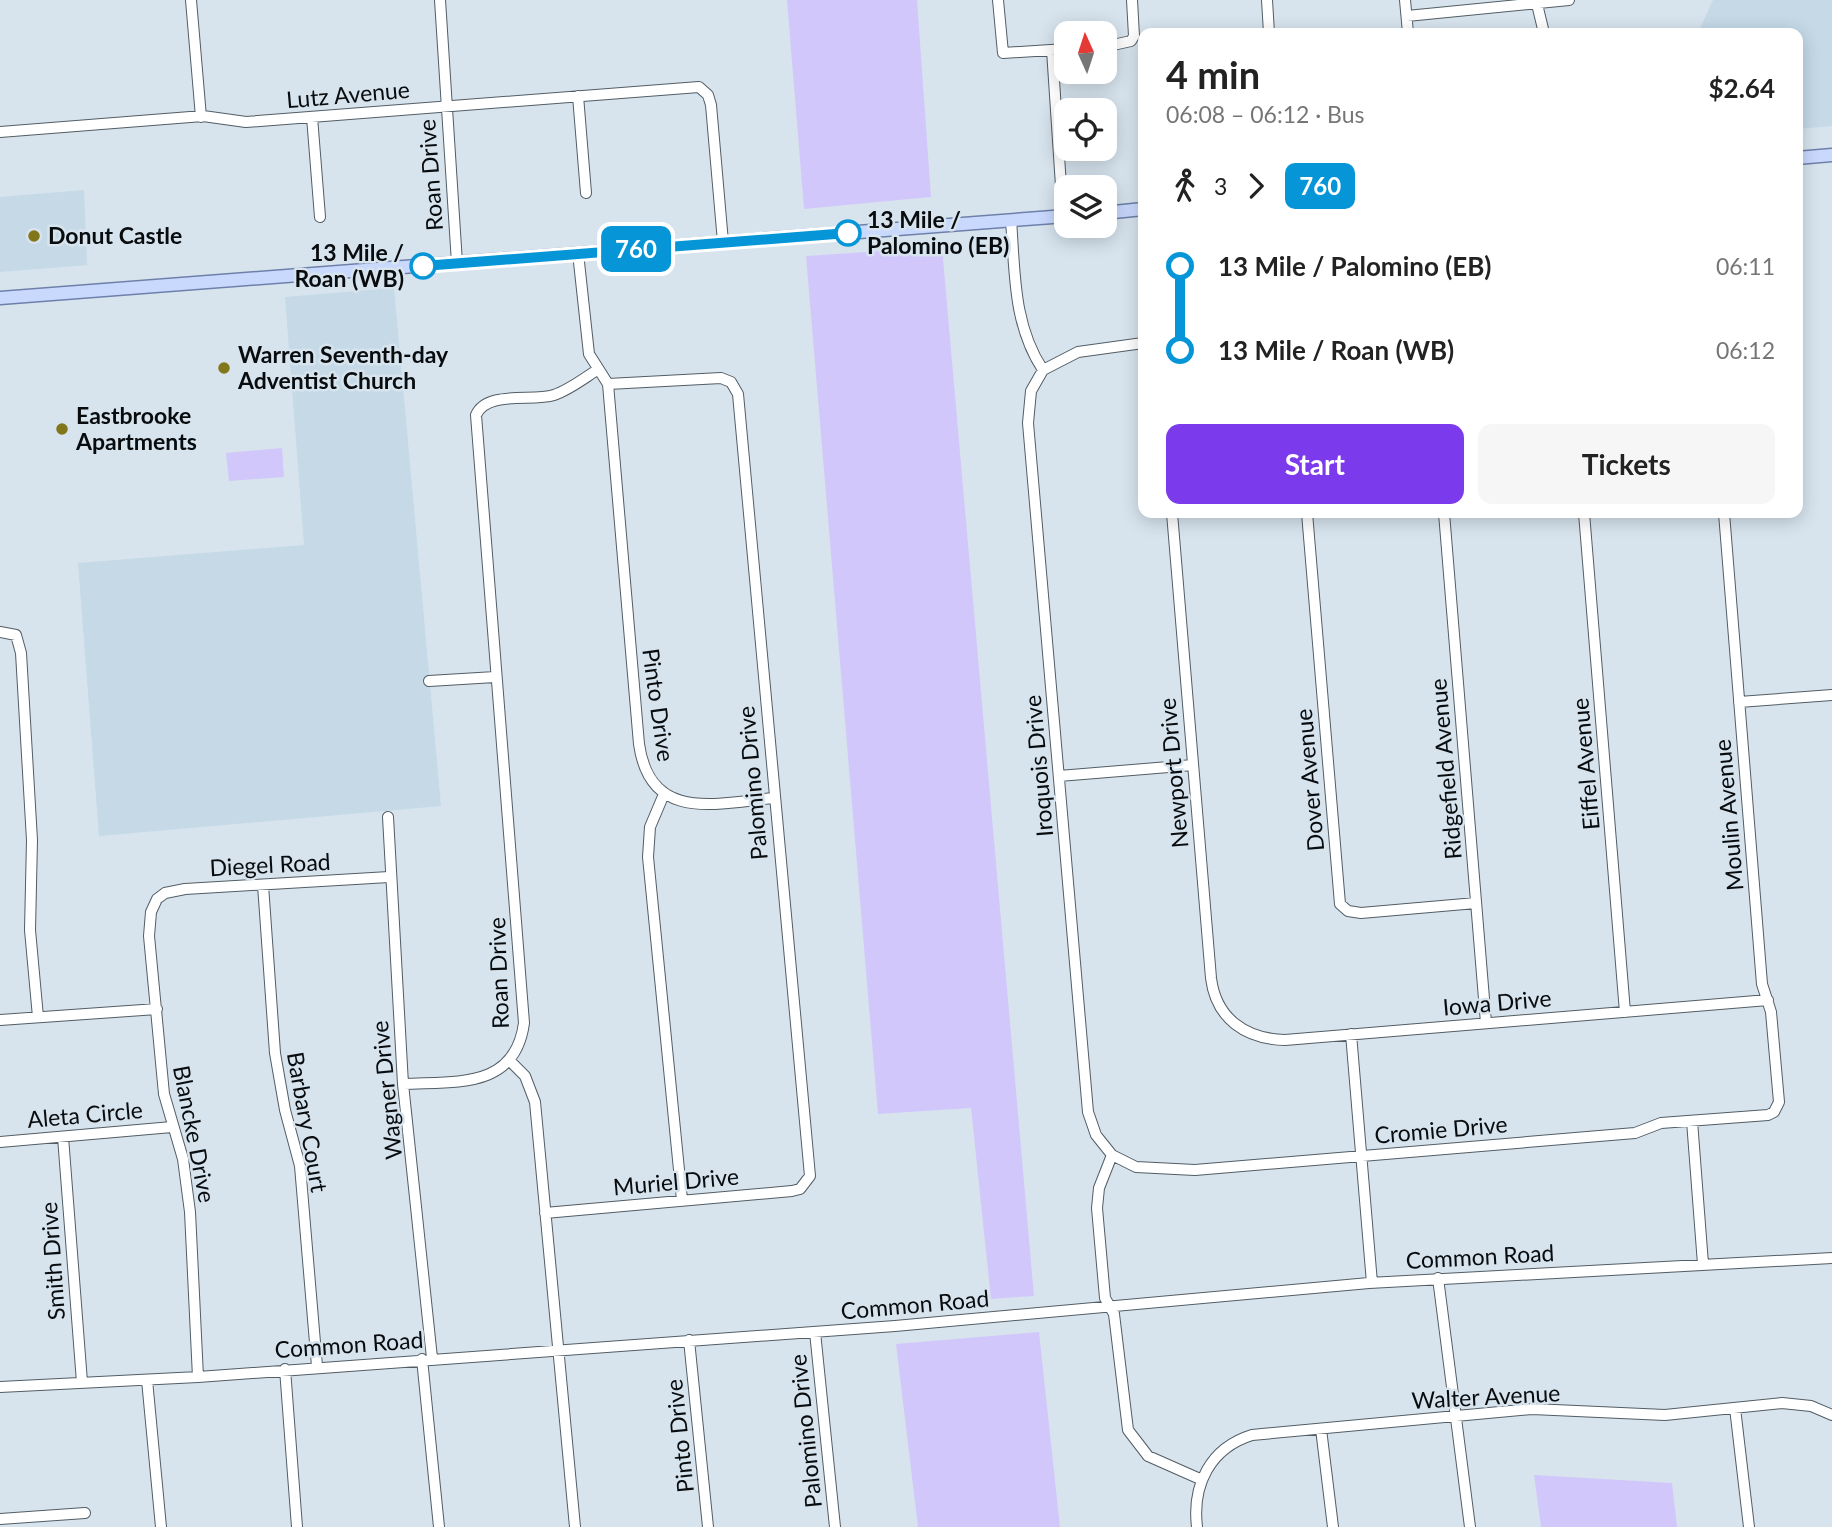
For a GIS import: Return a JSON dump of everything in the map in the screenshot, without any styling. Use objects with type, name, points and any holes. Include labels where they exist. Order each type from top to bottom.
[{"type":"main road","points":[[1803,157],[1832,155]]},
{"type":"main road","points":[[1117,212],[1138,210]]},
{"type":"main road","points":[[0,299],[1054,217]]},
{"type":"street","points":[[191,0],[201,117]]},
{"type":"street","name":"Roan Drive","points":[[440,0],[457,263]]},
{"type":"street","points":[[998,0],[1003,53],[1052,50],[1062,175]]},
{"type":"street","points":[[1117,44],[1131,41],[1134,36],[1132,0]]},
{"type":"street","points":[[1267,0],[1269,28]]},
{"type":"street","points":[[1405,0],[1408,28]]},
{"type":"street","points":[[1407,16],[1569,0]]},
{"type":"street","points":[[1536,2],[1543,28]]},
{"type":"street","name":"Lutz Avenue","points":[[0,132],[201,117],[239,122],[699,87],[708,95],[711,105],[723,242]]},
{"type":"street","points":[[578,96],[586,193]]},
{"type":"street","points":[[312,117],[320,217]]},
{"type":"street","points":[[1011,220],[1020,324],[1031,351],[1043,370],[1078,352],[1138,344]]},
{"type":"street","points":[[579,253],[585,338],[597,370],[608,384]]},
{"type":"street","name":"Roan Drive","points":[[575,1527],[535,1102],[525,1076],[510,1061],[523,1034],[525,1012],[475,424],[479,408],[492,401],[555,395],[597,370]]},
{"type":"street","name":"Iroquois Drive","points":[[1043,370],[1031,391],[1028,423],[1088,1112],[1096,1135],[1112,1155]]},
{"type":"street","name":"Palomino Drive","points":[[608,384],[714,378],[731,382],[740,402],[773,798],[810,1164],[807,1183]]},
{"type":"street","name":"Pinto Drive","points":[[608,384],[639,744],[645,770],[664,793],[650,827],[648,858],[682,1200]]},
{"type":"street","name":"Newport Drive","points":[[1172,518],[1212,985],[1217,1002],[1233,1023]]},
{"type":"street","name":"Dover Avenue","points":[[1307,518],[1340,904],[1348,911],[1361,913],[1476,903]]},
{"type":"street","name":"Ridgefield Avenue","points":[[1444,518],[1486,1023]]},
{"type":"street","name":"Eiffel Avenue","points":[[1584,518],[1625,1012]]},
{"type":"street","name":"Moulin Avenue","points":[[1724,518],[1762,984],[1768,1000],[1779,1099],[1774,1111]]},
{"type":"street","points":[[0,632],[16,635],[21,653],[30,784],[30,930],[38,1017]]},
{"type":"street","points":[[429,681],[495,677]]},
{"type":"street","points":[[1739,702],[1832,695]]},
{"type":"street","points":[[1059,776],[1193,765]]},
{"type":"street","points":[[664,793],[692,804],[707,805],[773,798]]},
{"type":"street","name":"Wagner Drive","points":[[387,817],[403,1084],[439,1527]]},
{"type":"street","name":"Diegel Road","points":[[157,899],[174,890],[389,877]]},
{"type":"street","name":"Barbary Court","points":[[263,884],[275,1053],[285,1110],[300,1167],[317,1366]]},
{"type":"street","name":"Blancke Drive","points":[[157,899],[151,912],[149,936],[163,1094],[184,1167],[190,1212],[198,1377]]},
{"type":"street","name":"Iowa Drive","points":[[1233,1023],[1253,1035],[1267,1039],[1768,1000]]},
{"type":"street","points":[[0,1020],[157,1009]]},
{"type":"street","points":[[1351,1034],[1372,1283]]},
{"type":"street","points":[[403,1084],[477,1079],[496,1072],[510,1061]]},
{"type":"street","name":"Cromie Drive","points":[[1112,1155],[1136,1167],[1172,1170],[1635,1133],[1661,1123],[1768,1115],[1774,1111]]},
{"type":"street","points":[[1692,1121],[1703,1264]]},
{"type":"street","name":"Aleta Circle","points":[[0,1142],[172,1127]]},
{"type":"street","name":"Smith Drive","points":[[63,1137],[82,1382]]},
{"type":"street","points":[[1112,1155],[1099,1188],[1097,1208],[1104,1290],[1114,1314],[1124,1414],[1128,1430],[1149,1456],[1200,1479],[1196,1506],[1197,1527]]},
{"type":"street","name":"Muriel Drive","points":[[545,1213],[792,1191],[807,1183]]},
{"type":"street","name":"Common Road","points":[[0,1387],[198,1377],[317,1366],[815,1332],[1438,1278],[1832,1258]]},
{"type":"street","points":[[1438,1278],[1469,1527]]},
{"type":"street","name":"Palomino Drive","points":[[815,1332],[835,1527]]},
{"type":"street","name":"Pinto Drive","points":[[689,1340],[708,1527]]},
{"type":"street","points":[[285,1369],[297,1527]]},
{"type":"street","points":[[147,1380],[161,1527]]},
{"type":"street","name":"Walter Avenue","points":[[1200,1479],[1219,1453],[1242,1438],[1321,1429],[1532,1409],[1665,1415],[1792,1403],[1811,1406],[1832,1415]]},
{"type":"street","points":[[1735,1408],[1749,1527]]},
{"type":"street","points":[[1321,1429],[1333,1527]]},
{"type":"street","points":[[0,1519],[85,1513]]},
{"type":"shaded area","points":[[787,0],[917,0],[931,197],[804,209]]},
{"type":"shaded area","points":[[1713,0],[1832,0],[1832,126],[1803,128],[1803,28],[1700,28]]},
{"type":"shaded area","points":[[84,190],[87,265],[0,272],[0,197]]},
{"type":"shaded area","points":[[942,247],[1034,1296],[991,1299],[971,1108],[878,1114],[806,256]]},
{"type":"shaded area","points":[[394,288],[441,806],[99,836],[78,563],[304,545],[285,297]]},
{"type":"shaded area","points":[[282,448],[284,477],[229,481],[226,453]]},
{"type":"shaded area","points":[[1039,1332],[1060,1527],[918,1527],[896,1344]]},
{"type":"shaded area","points":[[1534,1475],[1672,1483],[1677,1527],[1541,1527]]},
{"type":"bus line","name":"760","points":[[423,266],[848,233]]},
{"type":"place","name":"13 Mile / Palomino (EB)","points":[[848,233]]},
{"type":"place","name":"Donut Castle","points":[[34,236]]},
{"type":"place","name":"13 Mile / Roan (WB)","points":[[423,266]]},
{"type":"place","name":"Warren Seventh-day Adventist Church","points":[[224,368]]},
{"type":"place","name":"Eastbrooke Apartments","points":[[62,429]]}]
